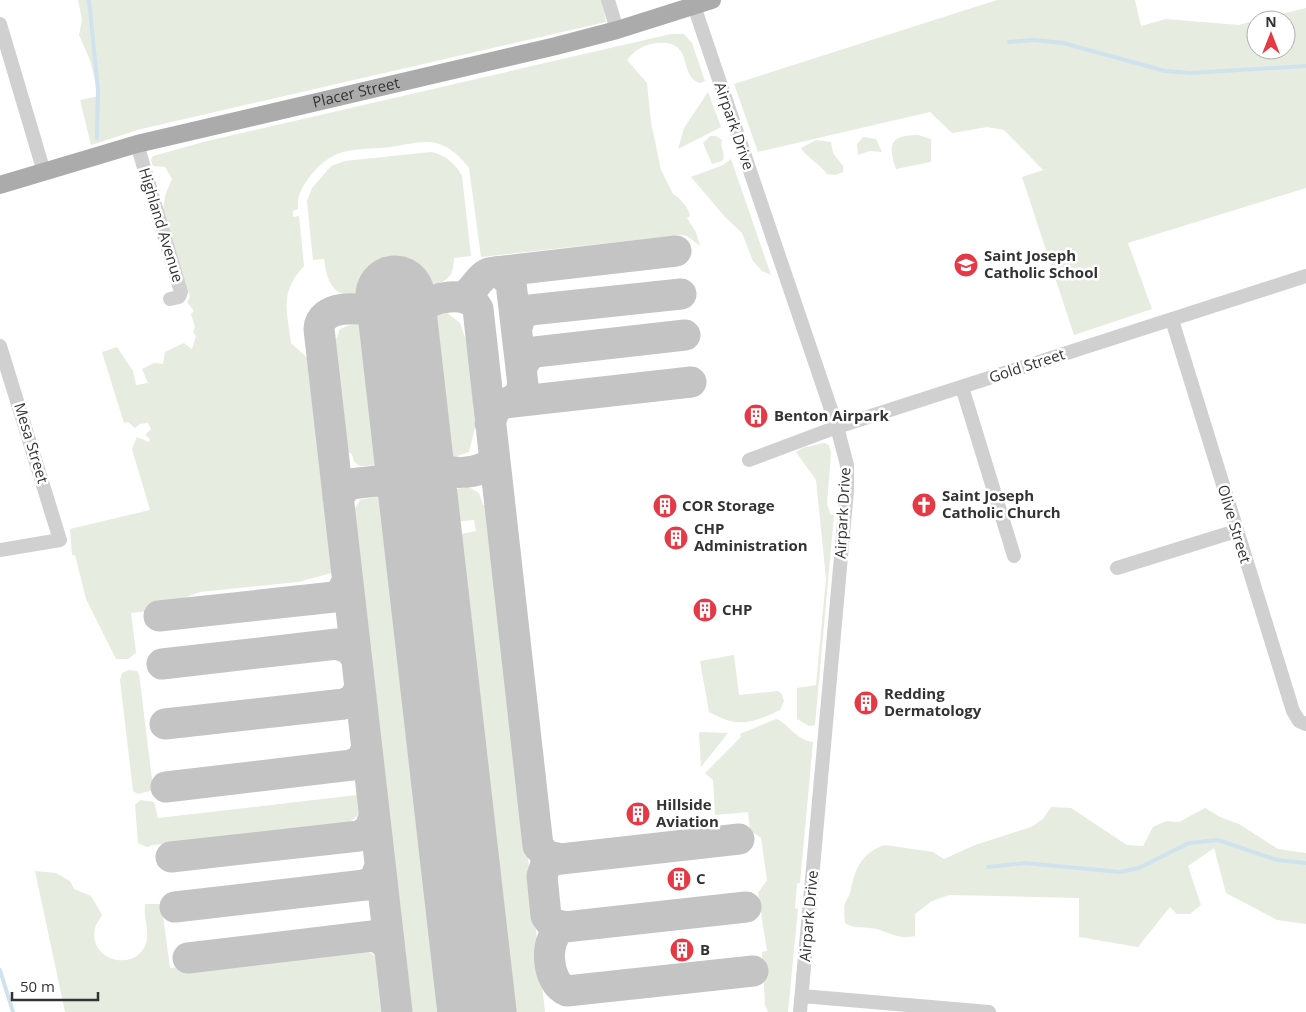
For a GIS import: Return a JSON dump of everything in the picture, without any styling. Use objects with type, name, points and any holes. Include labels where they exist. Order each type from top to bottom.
[{"type":"main road","name":"Placer Street","points":[[0,185],[137,144],[617,30],[712,0]]},
{"type":"street","points":[[608,0],[617,30]]},
{"type":"street","name":"Airpark Drive","points":[[694,6],[838,427],[847,465],[847,490],[800,1012]]},
{"type":"street","points":[[0,24],[44,172]]},
{"type":"street","name":"Highland Avenue","points":[[137,144],[181,292],[179,297],[170,299]]},
{"type":"street","name":"Gold Street","points":[[749,460],[838,427],[1306,276]]},
{"type":"street","name":"Olive Street","points":[[1172,320],[1293,711],[1305,724]]},
{"type":"street","name":"Mesa Street","points":[[0,346],[60,540],[0,550]]},
{"type":"street","points":[[962,387],[1014,556]]},
{"type":"street","points":[[1117,568],[1236,531]]},
{"type":"street","points":[[802,996],[989,1012]]},
{"type":"shaded area","points":[[78,0],[602,0],[606,22],[141,129],[91,145],[80,100],[99,96],[90,60],[79,35],[82,20]]},
{"type":"shaded area","points":[[997,0],[1135,0],[1141,26],[1166,19],[1239,25],[1246,23],[1246,60],[1296,60],[1296,10],[1306,8],[1306,188],[1128,243],[1152,309],[1074,335],[1022,177],[1043,170],[1004,130],[987,127],[952,133],[930,112],[758,152],[734,84]]},
{"type":"shaded area","points":[[671,34],[684,34],[692,43],[705,81],[700,83],[693,79],[681,52],[677,47],[668,43],[647,45],[636,51],[627,60],[647,83],[651,122],[661,170],[673,194],[681,200],[688,210],[690,216],[687,218],[696,232],[700,246],[687,236],[682,235],[481,257],[469,168],[455,153],[446,147],[431,142],[346,151],[337,154],[320,165],[311,175],[301,191],[298,199],[298,209],[293,211],[293,217],[299,216],[304,266],[291,285],[288,294],[287,311],[291,343],[315,365],[339,571],[298,582],[200,592],[149,611],[131,613],[136,653],[128,659],[116,659],[86,599],[75,555],[72,555],[70,529],[150,510],[132,449],[137,437],[149,442],[150,439],[145,435],[151,429],[148,423],[140,424],[135,428],[128,422],[124,423],[102,352],[117,347],[133,371],[136,385],[148,383],[142,369],[154,363],[163,364],[165,352],[184,343],[192,349],[196,336],[193,332],[195,327],[191,314],[194,311],[187,302],[190,297],[163,211],[165,196],[172,179],[165,167],[153,166],[151,160],[153,156],[207,141]]},
{"type":"shaded area","points":[[708,92],[721,127],[678,149],[684,128]]},
{"type":"shaded area","points":[[918,135],[931,139],[931,162],[896,169],[892,154],[893,143],[901,137]]},
{"type":"shaded area","points":[[710,136],[716,136],[722,140],[721,146],[724,156],[722,161],[712,164],[703,143]]},
{"type":"shaded area","points":[[863,137],[876,139],[882,152],[870,151],[858,155],[857,144]]},
{"type":"shaded area","points":[[816,140],[831,142],[833,153],[843,166],[843,172],[836,175],[827,174],[803,151],[801,148]]},
{"type":"shaded area","points":[[431,152],[449,160],[462,176],[471,256],[454,258],[451,274],[438,284],[346,295],[340,293],[329,281],[324,259],[313,260],[307,201],[312,188],[331,166],[345,161]]},
{"type":"shaded area","points":[[731,159],[771,275],[762,271],[753,261],[742,233],[725,217],[691,177],[723,165]]},
{"type":"shaded area","points":[[447,313],[460,323],[469,349],[475,428],[469,452],[454,457],[442,452],[438,445],[426,330],[432,317]]},
{"type":"shaded area","points":[[354,323],[363,325],[374,337],[385,456],[382,461],[368,466],[356,464],[351,453],[345,453],[345,444],[340,444],[330,348],[334,345],[340,329]]},
{"type":"shaded area","points":[[824,443],[829,445],[831,453],[827,504],[831,515],[834,515],[815,725],[809,726],[797,719],[797,688],[816,685],[826,578],[816,480],[796,452],[802,448]]},
{"type":"shaded area","points":[[467,486],[479,493],[483,505],[489,506],[545,1012],[503,1012],[448,541],[451,536],[476,531],[474,520],[455,522],[454,528],[449,528],[444,502],[451,491]]},
{"type":"shaded area","points":[[380,496],[391,504],[396,531],[403,615],[451,1012],[405,1012],[350,526],[353,525],[354,510],[360,500]]},
{"type":"shaded area","points":[[734,655],[739,695],[778,691],[782,694],[784,701],[780,710],[752,721],[744,722],[729,720],[709,712],[700,661]]},
{"type":"shaded area","points":[[129,670],[137,671],[139,674],[153,787],[150,791],[138,794],[133,791],[120,680],[122,673]]},
{"type":"shaded area","points":[[776,719],[801,738],[813,742],[800,883],[797,883],[795,908],[798,909],[788,1012],[768,1012],[765,1005],[762,952],[767,951],[758,893],[767,880],[761,838],[750,830],[748,812],[715,815],[713,780],[705,773],[741,737],[740,734]]},
{"type":"shaded area","points":[[700,732],[728,733],[701,767],[699,734]]},
{"type":"shaded area","points":[[357,795],[364,799],[359,813],[354,819],[340,825],[147,847],[138,843],[135,805],[140,800],[154,802],[158,818]]},
{"type":"shaded area","points":[[1051,807],[1071,808],[1127,845],[1143,846],[1153,827],[1166,821],[1179,822],[1205,808],[1220,817],[1239,824],[1278,849],[1306,853],[1306,924],[1277,920],[1226,893],[1214,848],[1188,866],[1201,905],[1190,914],[1177,914],[1170,907],[1138,947],[1079,937],[1079,898],[949,895],[932,901],[915,914],[915,936],[910,937],[897,936],[876,929],[845,923],[844,905],[850,894],[854,877],[860,863],[877,848],[885,845],[933,852],[944,859],[975,845],[1031,827],[1043,819]]},
{"type":"shaded area","points":[[35,871],[56,873],[70,881],[74,889],[91,896],[102,915],[95,928],[94,939],[98,948],[105,955],[114,959],[133,958],[141,953],[147,938],[145,904],[159,904],[162,908],[170,968],[362,948],[378,960],[383,967],[390,1012],[65,1012]]},
{"type":"waterway","points":[[89,0],[98,90],[97,138]]},
{"type":"waterway","points":[[1009,42],[1033,40],[1063,43],[1165,71],[1191,73],[1306,66]]},
{"type":"waterway","points":[[988,867],[1025,863],[1120,872],[1139,868],[1189,843],[1218,840],[1277,860],[1306,863]]},
{"type":"waterway","points":[[0,970],[13,1012]]},
{"type":"taxiway","points":[[495,272],[676,251]]},
{"type":"taxiway","points":[[462,297],[489,273],[502,274],[511,283],[523,385],[519,396],[510,402]]},
{"type":"taxiway","points":[[517,327],[521,316],[530,310],[681,294]]},
{"type":"taxiway","points":[[417,309],[431,301],[449,297],[466,299],[478,309],[538,846],[547,856],[557,858]]},
{"type":"taxiway","points":[[377,313],[361,309],[342,309],[326,315],[321,321],[319,329],[397,1012]]},
{"type":"taxiway","points":[[521,369],[527,357],[535,352],[685,335]]},
{"type":"taxiway","points":[[338,498],[347,485],[378,481],[388,477],[400,467],[406,458],[409,444],[408,416],[398,343]]},
{"type":"taxiway","points":[[490,423],[495,409],[504,403],[691,382]]},
{"type":"taxiway","points":[[412,424],[418,452],[424,460],[440,469],[451,472],[482,469],[494,457]]},
{"type":"taxiway","points":[[377,481],[390,483],[401,489],[409,497],[416,509],[430,622]]},
{"type":"taxiway","points":[[159,616],[334,597],[342,592],[347,581]]},
{"type":"taxiway","points":[[162,664],[337,644],[350,649],[356,658]]},
{"type":"taxiway","points":[[165,724],[344,704],[354,699],[360,688]]},
{"type":"taxiway","points":[[166,787],[352,765],[363,758],[366,749]]},
{"type":"taxiway","points":[[171,857],[359,836],[369,830],[374,817]]},
{"type":"taxiway","points":[[565,927],[551,923],[546,916],[542,876],[545,867],[552,860],[739,839]]},
{"type":"taxiway","points":[[175,907],[365,885],[375,879],[380,866]]},
{"type":"taxiway","points":[[746,907],[565,927],[558,931],[550,948],[551,970],[560,987],[567,991],[753,971]]},
{"type":"taxiway","points":[[188,958],[372,936],[383,940],[390,950]]},
{"type":"runway","points":[[395,295],[477,1012]]},
{"type":"place","name":"Saint Joseph Catholic School","points":[[966,265]]},
{"type":"place","name":"Benton Airpark","points":[[756,416]]},
{"type":"place","name":"Saint Joseph Catholic Church","points":[[924,505]]},
{"type":"place","name":"COR Storage","points":[[665,506]]},
{"type":"place","name":"CHP Administration","points":[[676,538]]},
{"type":"place","name":"CHP","points":[[705,610]]},
{"type":"place","name":"Redding Dermatology","points":[[866,703]]},
{"type":"place","name":"Hillside Aviation","points":[[638,814]]},
{"type":"place","name":"C","points":[[679,879]]},
{"type":"place","name":"B","points":[[682,950]]}]
